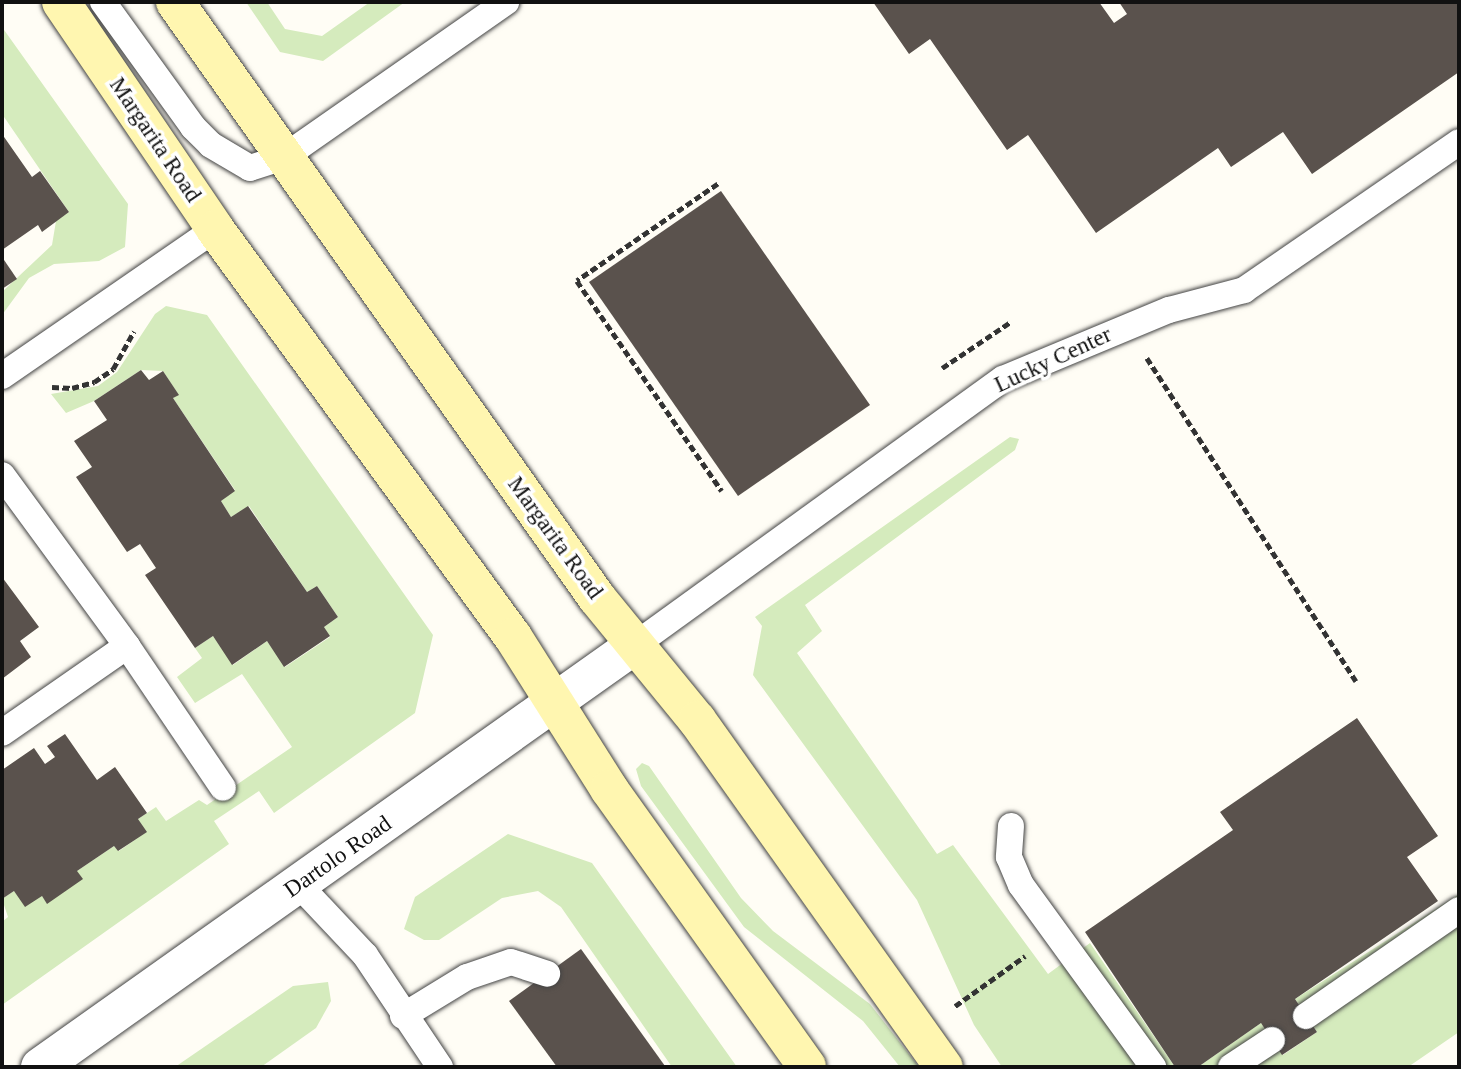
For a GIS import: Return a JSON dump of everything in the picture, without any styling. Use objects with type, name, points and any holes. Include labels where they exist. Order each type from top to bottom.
[{"type":"main road","name":"Margarita Road","points":[[61,2],[215,229],[513,637],[609,789],[807,1067]]},
{"type":"main road","name":"Margarita Road","points":[[175,2],[597,598],[697,720],[944,1067]]},
{"type":"street","name":"Dartolo Road","points":[[40,1067],[635,645]]},
{"type":"lane","points":[[103,2],[192,127],[211,145],[250,168],[284,157],[506,2]]},
{"type":"lane","name":"Lucky Center","points":[[635,645],[1003,379],[1133,324],[1244,290],[1459,142]]},
{"type":"lane","points":[[2,376],[215,229]]},
{"type":"lane","points":[[2,475],[127,646],[223,788]]},
{"type":"lane","points":[[2,733],[127,646]]},
{"type":"lane","points":[[1011,826],[1009,858],[1021,885],[1153,1067]]},
{"type":"lane","points":[[299,885],[365,955],[403,1016],[440,1067]]},
{"type":"lane","points":[[1306,1016],[1459,910]]},
{"type":"lane","points":[[403,1016],[467,977],[511,962],[547,974]]},
{"type":"lane","points":[[1231,1067],[1272,1040]]},
{"type":"path","points":[[718,184],[577,281],[722,491]]},
{"type":"path","points":[[942,368],[1009,323]]},
{"type":"path","points":[[1133,324],[1147,358],[1356,681]]},
{"type":"path","points":[[44,385],[72,388],[94,382],[113,369],[129,348],[137,325]]},
{"type":"path","points":[[954,1006],[1057,933]]},
{"type":"green space","points":[[246,2],[267,2],[285,29],[322,36],[370,2],[405,2],[323,61],[280,52]]},
{"type":"green space","points":[[2,27],[128,204],[125,247],[99,261],[54,264],[29,278],[2,315],[2,292],[52,245],[56,221],[69,212],[2,114]]},
{"type":"green space","points":[[166,306],[207,315],[433,635],[415,713],[274,813],[259,791],[214,821],[229,844],[2,1005],[2,922],[8,917],[2,899],[14,891],[42,896],[47,903],[77,871],[114,846],[119,851],[146,832],[138,819],[156,807],[166,821],[199,800],[207,805],[292,747],[242,674],[195,703],[177,677],[202,658],[195,648],[213,636],[233,665],[267,641],[285,667],[330,637],[324,627],[338,617],[317,586],[307,592],[249,506],[231,517],[221,501],[235,490],[173,398],[178,394],[163,371],[141,370],[94,401],[66,413],[51,394],[98,386],[117,372],[155,314]]},
{"type":"green space","points":[[1010,437],[1019,439],[1015,450],[805,605],[822,631],[797,653],[937,854],[953,845],[1048,974],[1090,943],[1175,1067],[1002,1067],[974,1025],[917,900],[753,675],[762,626],[755,617]]},
{"type":"green space","points":[[642,763],[649,766],[741,898],[773,931],[870,1004],[919,1067],[900,1067],[863,1021],[744,927],[641,786],[636,769]]},
{"type":"green space","points":[[508,834],[592,863],[737,1067],[672,1067],[561,907],[538,891],[502,898],[439,940],[424,940],[404,929],[415,897]]},
{"type":"green space","points":[[1459,894],[1459,1032],[1408,1067],[1198,1067],[1261,1023],[1283,1055],[1317,1032],[1295,999]]},
{"type":"green space","points":[[328,982],[331,1001],[316,1028],[261,1067],[175,1067],[293,986]]},
{"type":"building","points":[[873,2],[1099,2],[1114,23],[1127,14],[1119,2],[1459,2],[1459,72],[1312,174],[1283,132],[1231,167],[1218,148],[1096,233],[1028,135],[1007,150],[930,39],[909,54]]},
{"type":"building","points":[[2,134],[32,177],[40,171],[69,212],[42,232],[38,225],[2,250]]},
{"type":"building","points":[[721,191],[870,405],[738,496],[589,282]]},
{"type":"building","points":[[2,257],[17,279],[2,289]]},
{"type":"building","points":[[141,370],[149,380],[163,371],[179,395],[173,398],[235,491],[221,501],[231,517],[248,506],[307,592],[317,586],[338,617],[324,627],[330,636],[284,667],[267,641],[232,665],[213,636],[195,648],[145,575],[156,568],[140,544],[127,552],[76,477],[92,467],[74,441],[107,420],[94,401]]},
{"type":"building","points":[[2,577],[39,627],[20,641],[31,657],[2,679]]},
{"type":"building","points":[[1357,718],[1438,836],[1407,857],[1438,901],[1295,999],[1317,1032],[1282,1055],[1261,1023],[1198,1067],[1175,1067],[1085,932],[1233,830],[1220,812]]},
{"type":"building","points":[[65,734],[97,780],[115,767],[147,813],[138,819],[147,832],[118,851],[114,846],[77,871],[83,879],[47,904],[42,896],[25,907],[14,891],[2,899],[2,770],[34,748],[45,764],[55,757],[47,746]]},
{"type":"building","points":[[581,949],[664,1067],[557,1067],[509,1001]]}]
